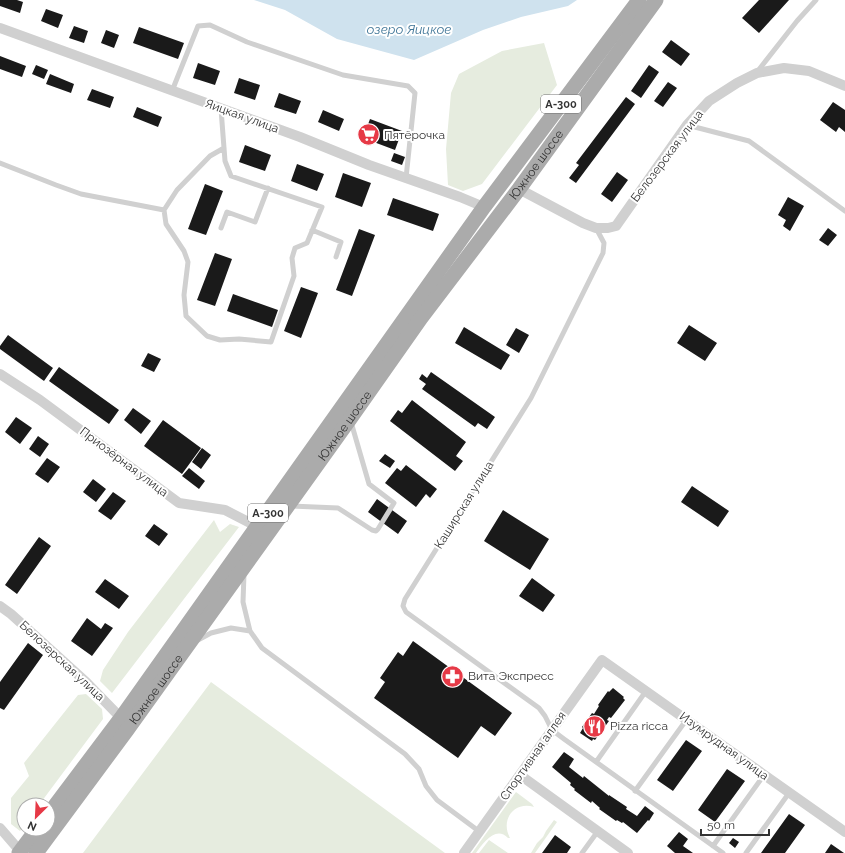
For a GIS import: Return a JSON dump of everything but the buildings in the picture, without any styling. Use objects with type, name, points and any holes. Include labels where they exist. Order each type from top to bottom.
[{"type":"main road","name":"Южное шоссе","points":[[56,804],[121,718],[258,527],[484,207],[639,0]]},
{"type":"main road","name":"Южное шоссе","points":[[36,853],[288,506],[421,318],[519,189],[656,0]]},
{"type":"main road","points":[[20,852],[31,837]]},
{"type":"street","name":"Яицкая улица","points":[[0,28],[300,137],[369,165],[484,207]]},
{"type":"street","name":"Белозерская улица","points":[[519,189],[583,223],[596,228],[616,226],[687,125],[709,100],[757,73],[784,68],[809,71],[845,86]]},
{"type":"street","name":"Приозёрная улица","points":[[0,374],[40,400],[179,503],[225,510],[258,527]]},
{"type":"street","name":"Белозерская улица","points":[[0,606],[11,614],[86,682],[121,718]]},
{"type":"street","name":"Спортивная аллея","points":[[464,853],[602,660]]},
{"type":"street","name":"Изумрудная улица","points":[[602,660],[845,832]]},
{"type":"street","points":[[520,775],[628,853]]},
{"type":"street","points":[[0,828],[20,852]]},
{"type":"lane","points":[[757,73],[797,21],[816,0]]},
{"type":"lane","points":[[172,91],[198,26],[210,26],[247,42],[343,76],[408,86],[415,93],[406,178]]},
{"type":"lane","points":[[221,109],[224,148],[225,161],[231,176],[322,207],[307,243],[294,248],[292,258],[294,276],[271,342],[239,339],[220,340],[207,336],[186,316],[184,295],[188,262],[184,251],[166,224],[164,210],[177,190],[210,156],[224,148]]},
{"type":"lane","points":[[687,125],[748,142],[845,211]]},
{"type":"lane","points":[[0,163],[56,186],[81,194],[164,210]]},
{"type":"lane","points":[[221,228],[227,212],[256,222],[268,188]]},
{"type":"lane","name":"Каширская улица","points":[[552,730],[539,708],[406,612],[403,606],[405,600],[531,398],[603,253],[604,243],[596,228]]},
{"type":"lane","points":[[312,230],[341,242],[336,256]]},
{"type":"lane","points":[[288,506],[338,508],[372,530],[376,531],[378,529],[394,503],[369,484],[350,419]]},
{"type":"lane","points":[[245,565],[243,602],[250,631],[262,648],[405,754],[419,769],[426,786],[437,800],[480,832]]},
{"type":"lane","points":[[186,647],[211,633],[231,628],[250,631]]},
{"type":"lane","points":[[596,762],[646,690]]},
{"type":"lane","points":[[635,791],[686,719]]},
{"type":"lane","points":[[552,730],[723,853]]},
{"type":"lane","points":[[713,846],[764,775]]},
{"type":"lane","points":[[746,853],[789,793]]},
{"type":"lane","points":[[582,853],[598,831]]},
{"type":"shaded area","points":[[544,43],[557,85],[482,184],[463,191],[448,185],[446,149],[451,93],[459,74],[502,51]]},
{"type":"shaded area","points":[[214,520],[220,532],[230,524],[239,527],[112,693],[100,681],[103,670],[128,632]]},
{"type":"shaded area","points":[[211,682],[445,853],[83,853]]},
{"type":"shaded area","points":[[86,694],[102,709],[103,719],[45,797],[16,797],[16,828],[11,824],[11,798],[29,776],[24,763],[78,695]]},
{"type":"shaded area","points":[[516,792],[534,807],[520,807],[515,809],[511,814],[507,825],[507,831],[510,838],[499,833],[494,834],[486,840],[476,853],[472,853]]},
{"type":"shaded area","points":[[554,820],[557,822],[535,853],[531,853],[537,843],[543,837]]},
{"type":"shaded area","points":[[489,840],[508,853],[479,853]]},
{"type":"water","name":"озеро Яицкое","points":[[254,0],[577,0],[568,6],[521,17],[483,30],[414,60],[337,39],[285,10]]},
{"type":"place","name":"Пятёрочка","points":[[369,135]]},
{"type":"place","name":"Вита Экспресс","points":[[452,676]]},
{"type":"place","name":"Pizza ricca","points":[[595,726]]}]
